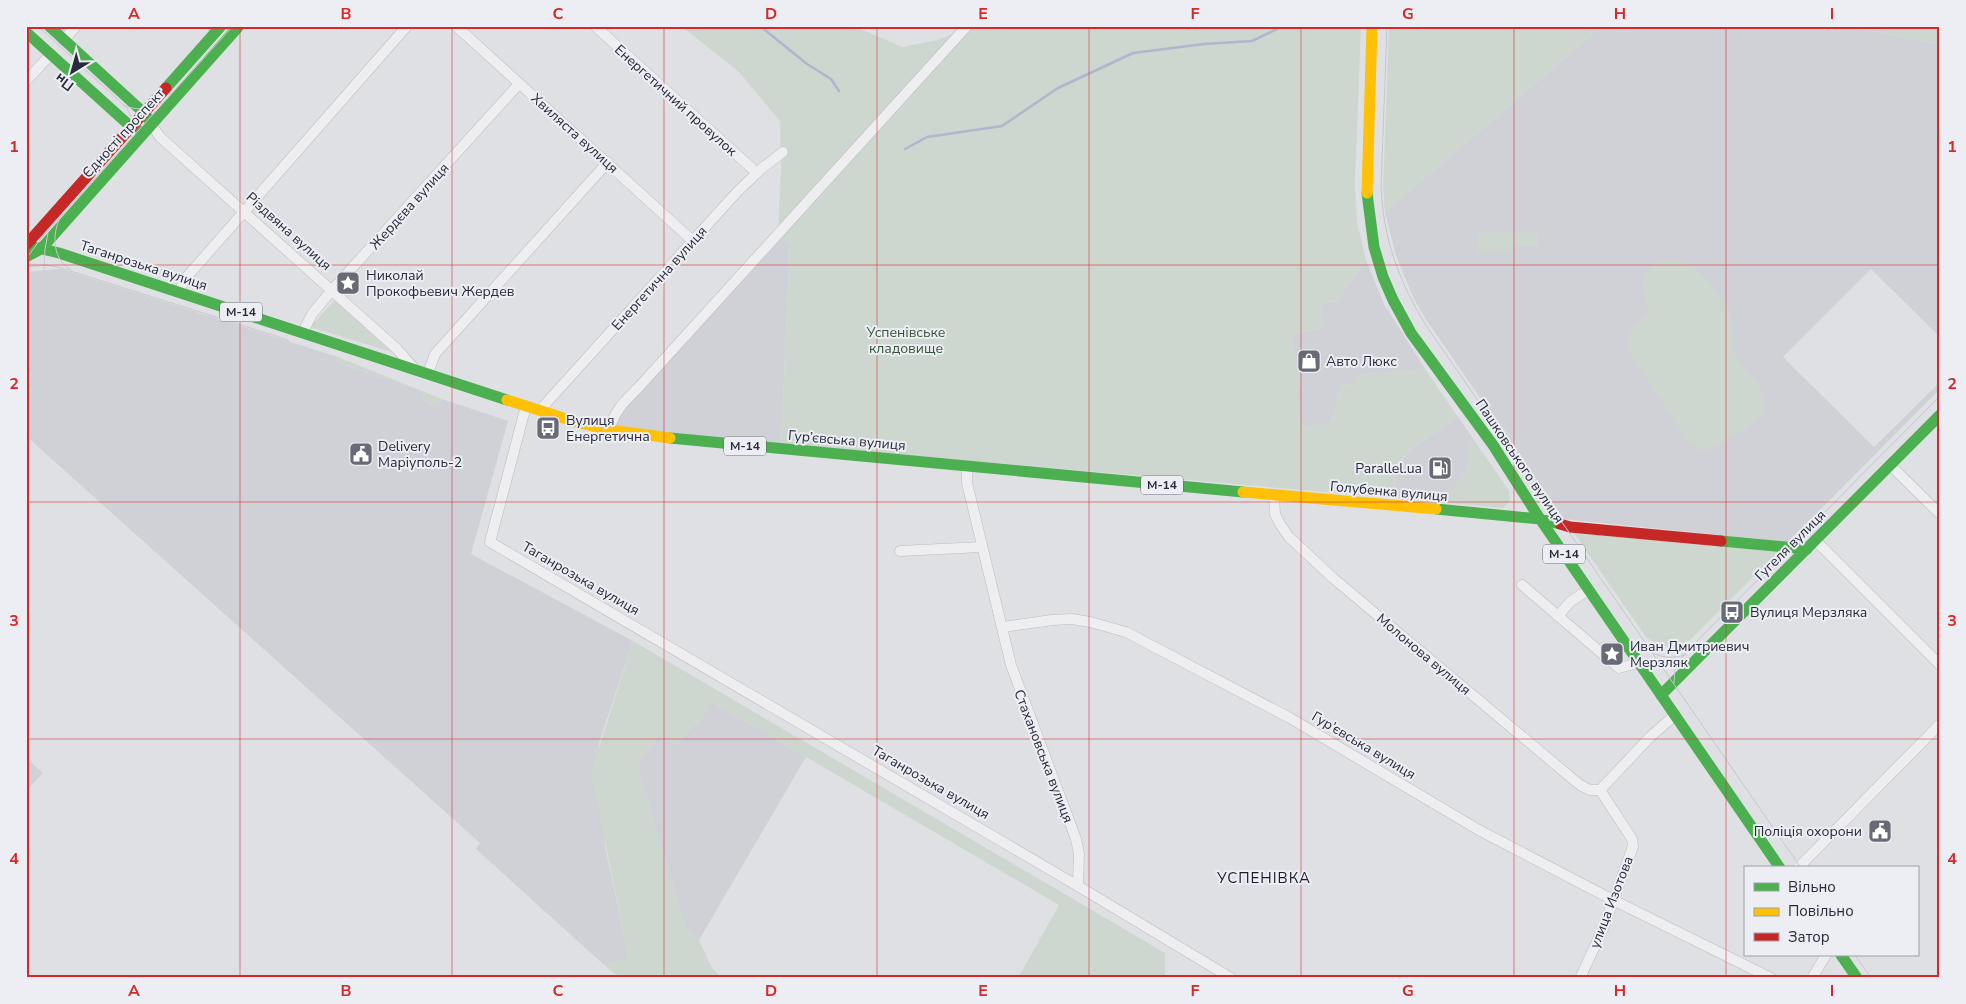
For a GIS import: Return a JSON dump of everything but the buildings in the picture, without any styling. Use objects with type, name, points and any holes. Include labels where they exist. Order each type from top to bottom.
[{"type":"main road","name":"Різдвяна вулиця","points":[[49,26],[144,113],[148,128]]},
{"type":"main road","name":"Єдності проспект","points":[[26,245],[221,26]]},
{"type":"main road","name":"Єдності проспект","points":[[26,257],[41,249],[239,26]]},
{"type":"main road","name":"Пашковського вулиця","points":[[1372,26],[1367,193],[1374,247],[1383,277],[1393,300],[1411,333],[1493,445],[1588,590],[1779,866]]},
{"type":"main road","points":[[26,32],[131,128],[148,128]]},
{"type":"main road","points":[[51,54],[64,40]]},
{"type":"main road","name":"Таганрозька вулиця","points":[[26,245],[180,292],[526,406]]},
{"type":"main road","name":"Гур’євська вулиця","points":[[526,406],[576,422],[610,430],[778,449],[967,467]]},
{"type":"main road","name":"Гугеля вулиця","points":[[1661,696],[1940,415]]},
{"type":"main road","name":"Голубенка вулиця","points":[[967,467],[1540,519],[1570,527],[1811,545]]},
{"type":"main road","points":[[1842,956],[1857,978]]},
{"type":"street","points":[[64,40],[76,26]]},
{"type":"street","points":[[180,292],[185,278],[407,26]]},
{"type":"street","name":"Хвиляста вулиця","points":[[456,26],[693,241]]},
{"type":"street","name":"Енергетичний провулок","points":[[595,26],[757,173]]},
{"type":"street","points":[[610,430],[614,415],[622,404],[967,26]]},
{"type":"street","points":[[26,81],[51,54]]},
{"type":"street","name":"Жердєва вулиця","points":[[303,332],[312,314],[332,290],[519,84]]},
{"type":"street","name":"Різдвяна вулиця","points":[[148,128],[160,136],[398,349],[414,368]]},
{"type":"street","name":"Енергетична вулиця","points":[[540,410],[737,192],[783,152]]},
{"type":"street","points":[[428,373],[435,354],[608,162]]},
{"type":"street","points":[[393,362],[398,349]]},
{"type":"street","name":"Таганрозька вулиця","points":[[526,406],[490,542],[1078,886],[1231,978]]},
{"type":"street","points":[[1890,465],[1940,514]]},
{"type":"street","points":[[967,467],[967,483],[1003,627]]},
{"type":"street","name":"Молонова вулиця","points":[[1274,496],[1275,514],[1289,537],[1333,578],[1580,785],[1590,790],[1600,790]]},
{"type":"street","points":[[1811,545],[1940,665]]},
{"type":"street","points":[[900,551],[982,547]]},
{"type":"street","points":[[1522,585],[1619,668],[1638,663]]},
{"type":"street","points":[[1558,616],[1570,602],[1588,590]]},
{"type":"street","name":"Гур’євська вулиця","points":[[1003,627],[1072,619],[1126,632],[1290,718],[1477,830],[1771,978]]},
{"type":"street","name":"Стахановська вулиця","points":[[1003,627],[1011,665],[1076,839],[1080,870],[1078,886]]},
{"type":"street","points":[[1600,790],[1650,737],[1675,715]]},
{"type":"street","points":[[1800,866],[1940,724]]},
{"type":"street","name":"улица Изотова","points":[[1580,978],[1603,929],[1634,843],[1600,790]]},
{"type":"street","points":[[1812,978],[1825,956]]},
{"type":"shaded area","points":[[1602,26],[1848,26],[1940,45],[1940,337],[1871,269],[1783,357],[1874,447],[1940,382],[1940,389],[1788,542],[1564,519],[1427,321],[1414,299],[1396,256],[1385,212]]},
{"type":"shaded area","points":[[778,238],[790,244],[781,444],[607,427]]},
{"type":"shaded area","points":[[1366,260],[1384,304],[1425,369],[1356,375],[1356,384],[1341,385],[1331,423],[1303,428],[1296,388],[1300,387],[1291,334],[1324,328],[1320,304],[1337,301]]},
{"type":"shaded area","points":[[61,269],[338,357],[336,362],[420,390],[424,400],[435,407],[442,399],[508,421],[471,554],[633,641],[599,743],[605,846],[629,959],[603,964],[476,849],[480,843],[26,436],[26,272]]},
{"type":"shaded area","points":[[1458,417],[1474,440],[1468,444],[1468,465],[1450,503],[1393,498],[1396,466],[1413,448]]},
{"type":"shaded area","points":[[712,702],[806,757],[699,940],[686,929],[637,765],[660,734],[677,745],[694,724],[700,722]]},
{"type":"shaded area","points":[[26,758],[43,773],[26,791]]},
{"type":"green space","name":"Успенівське кладовище","points":[[681,26],[854,26],[902,47],[938,40],[971,26],[1361,26],[1355,186],[1357,222],[1366,260],[1337,301],[1320,304],[1324,328],[1291,334],[1300,387],[1296,388],[1303,428],[1331,423],[1341,385],[1356,384],[1356,375],[1425,369],[1458,417],[1413,448],[1396,465],[1393,498],[781,444],[790,245],[778,238],[781,167],[780,121],[738,71]]},
{"type":"green space","points":[[1389,26],[1602,26],[1385,212],[1383,188]]},
{"type":"green space","points":[[1848,26],[1940,26],[1940,45]]},
{"type":"green space","points":[[1512,232],[1513,252],[1478,253],[1477,233]]},
{"type":"green space","points":[[1538,232],[1538,246],[1515,246],[1515,233]]},
{"type":"green space","points":[[1671,259],[1685,263],[1699,272],[1718,293],[1730,318],[1734,353],[1758,384],[1764,398],[1765,405],[1758,419],[1726,441],[1706,450],[1689,444],[1630,353],[1628,345],[1630,333],[1649,311],[1643,284],[1646,273],[1658,263]]},
{"type":"green space","points":[[335,300],[390,350],[392,352],[310,327]]},
{"type":"green space","points":[[338,357],[418,389],[336,362]]},
{"type":"green space","points":[[420,390],[442,399],[435,407],[424,400]]},
{"type":"green space","points":[[1474,440],[1509,491],[1510,501],[1503,508],[1450,503],[1451,494],[1468,465],[1468,444]]},
{"type":"green space","points":[[1574,533],[1778,552],[1691,639],[1679,645],[1668,646],[1657,644],[1646,637]]},
{"type":"green space","points":[[633,641],[1165,953],[1165,978],[1018,978],[1059,905],[712,702],[700,722],[694,724],[677,745],[660,734],[637,765],[686,929],[699,940],[711,966],[721,978],[620,978],[603,964],[629,959],[591,773]]},
{"type":"waterway","points":[[760,26],[807,64],[831,79],[839,91]]},
{"type":"waterway","points":[[905,149],[927,137],[1002,126],[1058,88],[1133,53],[1204,44],[1252,41],[1283,26]]},
{"type":"tram line","points":[[38,26],[127,108],[134,123],[131,138]]},
{"type":"tram line","points":[[26,259],[42,237],[233,26]]},
{"type":"tram line","points":[[1387,26],[1381,188],[1389,242],[1407,291],[1425,324],[1800,866]]},
{"type":"tram line","points":[[123,105],[143,109],[161,103]]},
{"type":"tram line","points":[[59,220],[55,233],[57,254],[64,265],[70,269]]},
{"type":"tram line","points":[[44,270],[48,233]]},
{"type":"tram line","points":[[26,267],[46,265],[58,267],[289,341]]},
{"type":"tram line","points":[[1674,683],[1675,668],[1686,652],[1940,396]]},
{"type":"tram line","points":[[1652,652],[1668,657],[1686,655]]},
{"type":"tram line","points":[[1856,956],[1871,978]]},
{"type":"traffic: fast","points":[[49,26],[144,113],[149,120]]},
{"type":"traffic: fast","points":[[166,88],[221,26]]},
{"type":"traffic: fast","points":[[26,257],[41,249],[239,26]]},
{"type":"traffic: fast","points":[[26,32],[130,126],[138,130]]},
{"type":"traffic: fast","points":[[1367,193],[1374,247],[1383,277],[1411,333],[1493,445],[1540,519],[1560,524]]},
{"type":"traffic: fast","points":[[26,245],[59,253],[507,400]]},
{"type":"traffic: fast","points":[[1661,695],[1940,415]]},
{"type":"traffic: fast","points":[[670,438],[1243,492]]},
{"type":"traffic: fast","points":[[1436,509],[1540,519],[1779,866]]},
{"type":"traffic: fast","points":[[1721,541],[1807,549]]},
{"type":"traffic: fast","points":[[1842,956],[1857,978]]},
{"type":"traffic: slow","points":[[1367,193],[1372,26]]},
{"type":"traffic: slow","points":[[507,400],[576,422],[609,430],[670,438]]},
{"type":"traffic: slow","points":[[1243,492],[1436,509]]},
{"type":"traffic: jam","points":[[26,245],[166,88]]},
{"type":"traffic: jam","points":[[1560,524],[1570,527],[1721,541]]},
{"type":"place","name":"Николай Прокофьевич Жердев","points":[[348,283]]},
{"type":"place","name":"Авто Люкс","points":[[1309,361]]},
{"type":"place","name":"Вулиця Енергетична","points":[[548,428]]},
{"type":"place","name":"Delivery Марiуполь-2","points":[[361,454]]},
{"type":"place","name":"Parallel.ua","points":[[1440,468]]},
{"type":"place","name":"Вулиця Мерзляка","points":[[1732,612]]},
{"type":"place","name":"Иван Дмитриевич Мерзляк","points":[[1612,654]]},
{"type":"place","name":"Поліція охорони","points":[[1880,831]]},
{"type":"district","name":"УСПЕНІВКА","points":[[1264,878]]}]
